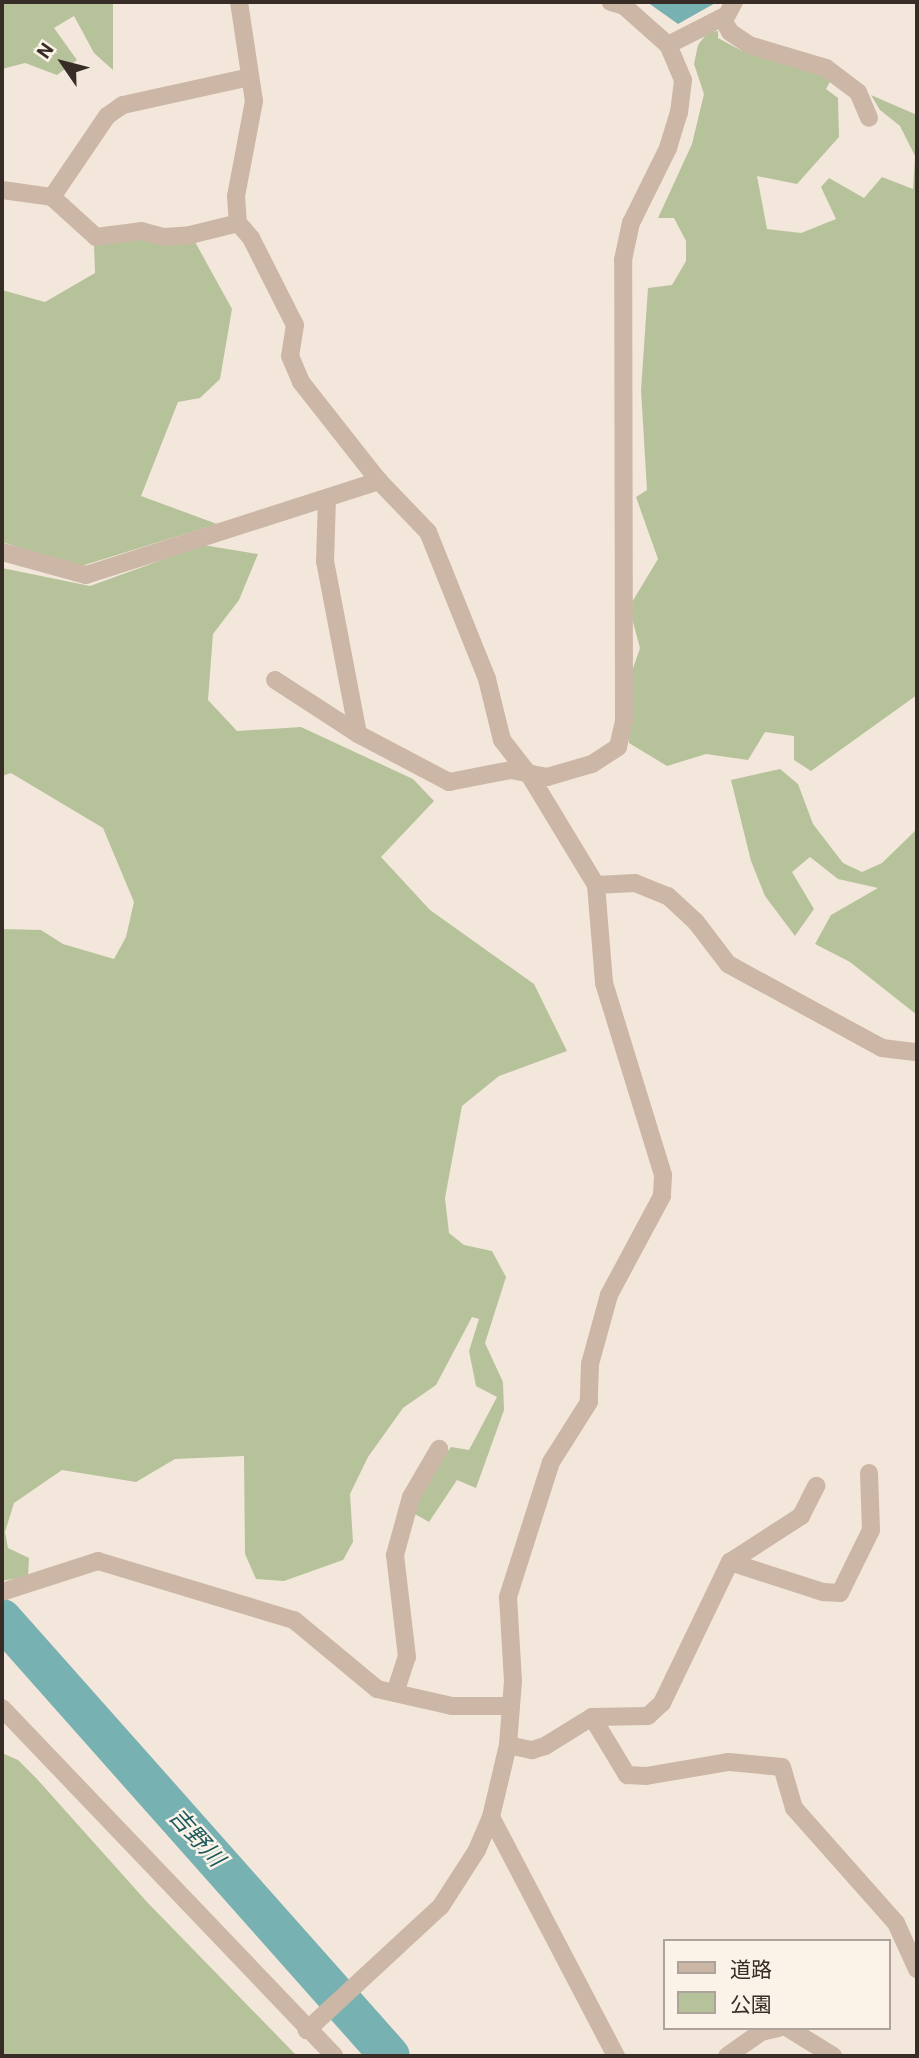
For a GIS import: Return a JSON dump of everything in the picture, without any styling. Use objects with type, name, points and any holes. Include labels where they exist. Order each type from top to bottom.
[{"type":"street","points":[[239,2],[254,101],[236,195],[238,223],[251,238],[295,325],[290,356],[300,382],[379,481],[428,532],[487,679],[502,740],[530,776],[596,885],[604,984],[663,1175],[662,1196],[609,1295],[590,1364],[590,1402],[551,1462],[508,1597],[511,1706],[508,1745],[491,1817],[477,1850],[441,1906],[307,2030]]},
{"type":"street","points":[[275,680],[358,734],[449,782],[511,770],[530,776],[547,777],[592,764],[618,747],[624,721],[623,260],[631,223],[668,148],[680,113],[683,80],[668,45],[624,6],[611,2]]},
{"type":"street","points":[[668,45],[723,18],[734,2]]},
{"type":"street","points":[[723,18],[730,32],[749,45],[826,68],[859,92],[869,118]]},
{"type":"street","points":[[52,197],[107,117],[123,105],[250,77]]},
{"type":"street","points":[[2,190],[52,197],[96,237],[141,231],[164,237],[190,235],[238,223]]},
{"type":"street","points":[[2,552],[86,575],[379,481]]},
{"type":"street","points":[[327,498],[325,561],[358,734]]},
{"type":"street","points":[[596,885],[635,883],[668,896],[696,922],[728,964],[882,1048],[917,1052]]},
{"type":"street","points":[[395,1693],[407,1657],[395,1555],[411,1497],[439,1449]]},
{"type":"street","points":[[730,1562],[823,1592],[840,1592],[871,1530],[869,1473]]},
{"type":"street","points":[[508,1745],[532,1750],[545,1746],[592,1717],[648,1716],[662,1703],[730,1562],[801,1516],[816,1486]]},
{"type":"street","points":[[2,1592],[98,1561],[294,1620],[377,1689],[452,1706],[511,1706]]},
{"type":"street","points":[[2,1707],[334,2056]]},
{"type":"street","points":[[592,1717],[627,1774],[646,1776],[729,1762],[782,1767],[794,1808],[896,1923],[917,1969]]},
{"type":"street","points":[[491,1817],[616,2056]]},
{"type":"street","points":[[727,2056],[761,2032],[770,2030]]},
{"type":"street","points":[[791,2030],[833,2056]]},
{"type":"green space","points":[[2,2],[113,2],[113,70],[94,53],[74,16],[54,28],[77,60],[57,75],[25,63],[2,69]]},
{"type":"green space","points":[[718,31],[718,38],[744,52],[817,72],[831,80],[826,89],[838,98],[839,137],[797,184],[757,176],[767,229],[801,233],[836,219],[821,187],[829,178],[864,198],[882,177],[913,189],[915,156],[900,126],[880,110],[871,95],[917,115],[917,695],[811,771],[794,760],[794,736],[765,732],[748,760],[706,754],[667,766],[629,743],[631,674],[640,648],[629,607],[658,559],[636,497],[647,490],[641,390],[648,288],[672,285],[686,261],[686,241],[674,218],[658,218],[692,144],[704,94],[694,64],[698,45],[708,32]]},
{"type":"green space","points":[[141,237],[194,240],[232,309],[220,379],[200,398],[178,402],[141,496],[217,524],[78,567],[2,542],[2,290],[45,302],[95,273],[94,244]]},
{"type":"green space","points":[[203,545],[258,554],[239,600],[213,634],[208,700],[237,731],[301,727],[413,779],[434,801],[381,857],[430,910],[534,984],[567,1051],[499,1076],[462,1106],[445,1198],[449,1233],[464,1245],[492,1251],[506,1277],[485,1343],[503,1382],[504,1410],[476,1488],[457,1480],[429,1522],[413,1513],[429,1476],[451,1447],[469,1450],[497,1397],[476,1386],[469,1351],[479,1319],[472,1317],[436,1385],[403,1408],[368,1457],[350,1494],[353,1542],[343,1560],[284,1581],[256,1579],[245,1554],[244,1456],[175,1459],[136,1482],[62,1470],[14,1503],[5,1532],[8,1548],[29,1558],[28,1576],[2,1581],[2,929],[41,930],[63,944],[114,959],[126,937],[134,902],[103,828],[11,773],[2,776],[2,568],[90,586]]},
{"type":"green space","points":[[780,769],[798,784],[813,824],[843,863],[862,872],[882,863],[917,829],[917,1015],[850,962],[815,944],[831,915],[878,888],[838,879],[810,857],[792,872],[814,909],[795,936],[765,896],[751,861],[731,780]]},
{"type":"green space","points":[[2,1753],[18,1760],[37,1779],[147,1902],[297,2056],[2,2056]]},
{"type":"water","points":[[647,2],[717,2],[678,24]]},
{"type":"waterway","name":"吉野川","points":[[2,1619],[390,2056]]}]
